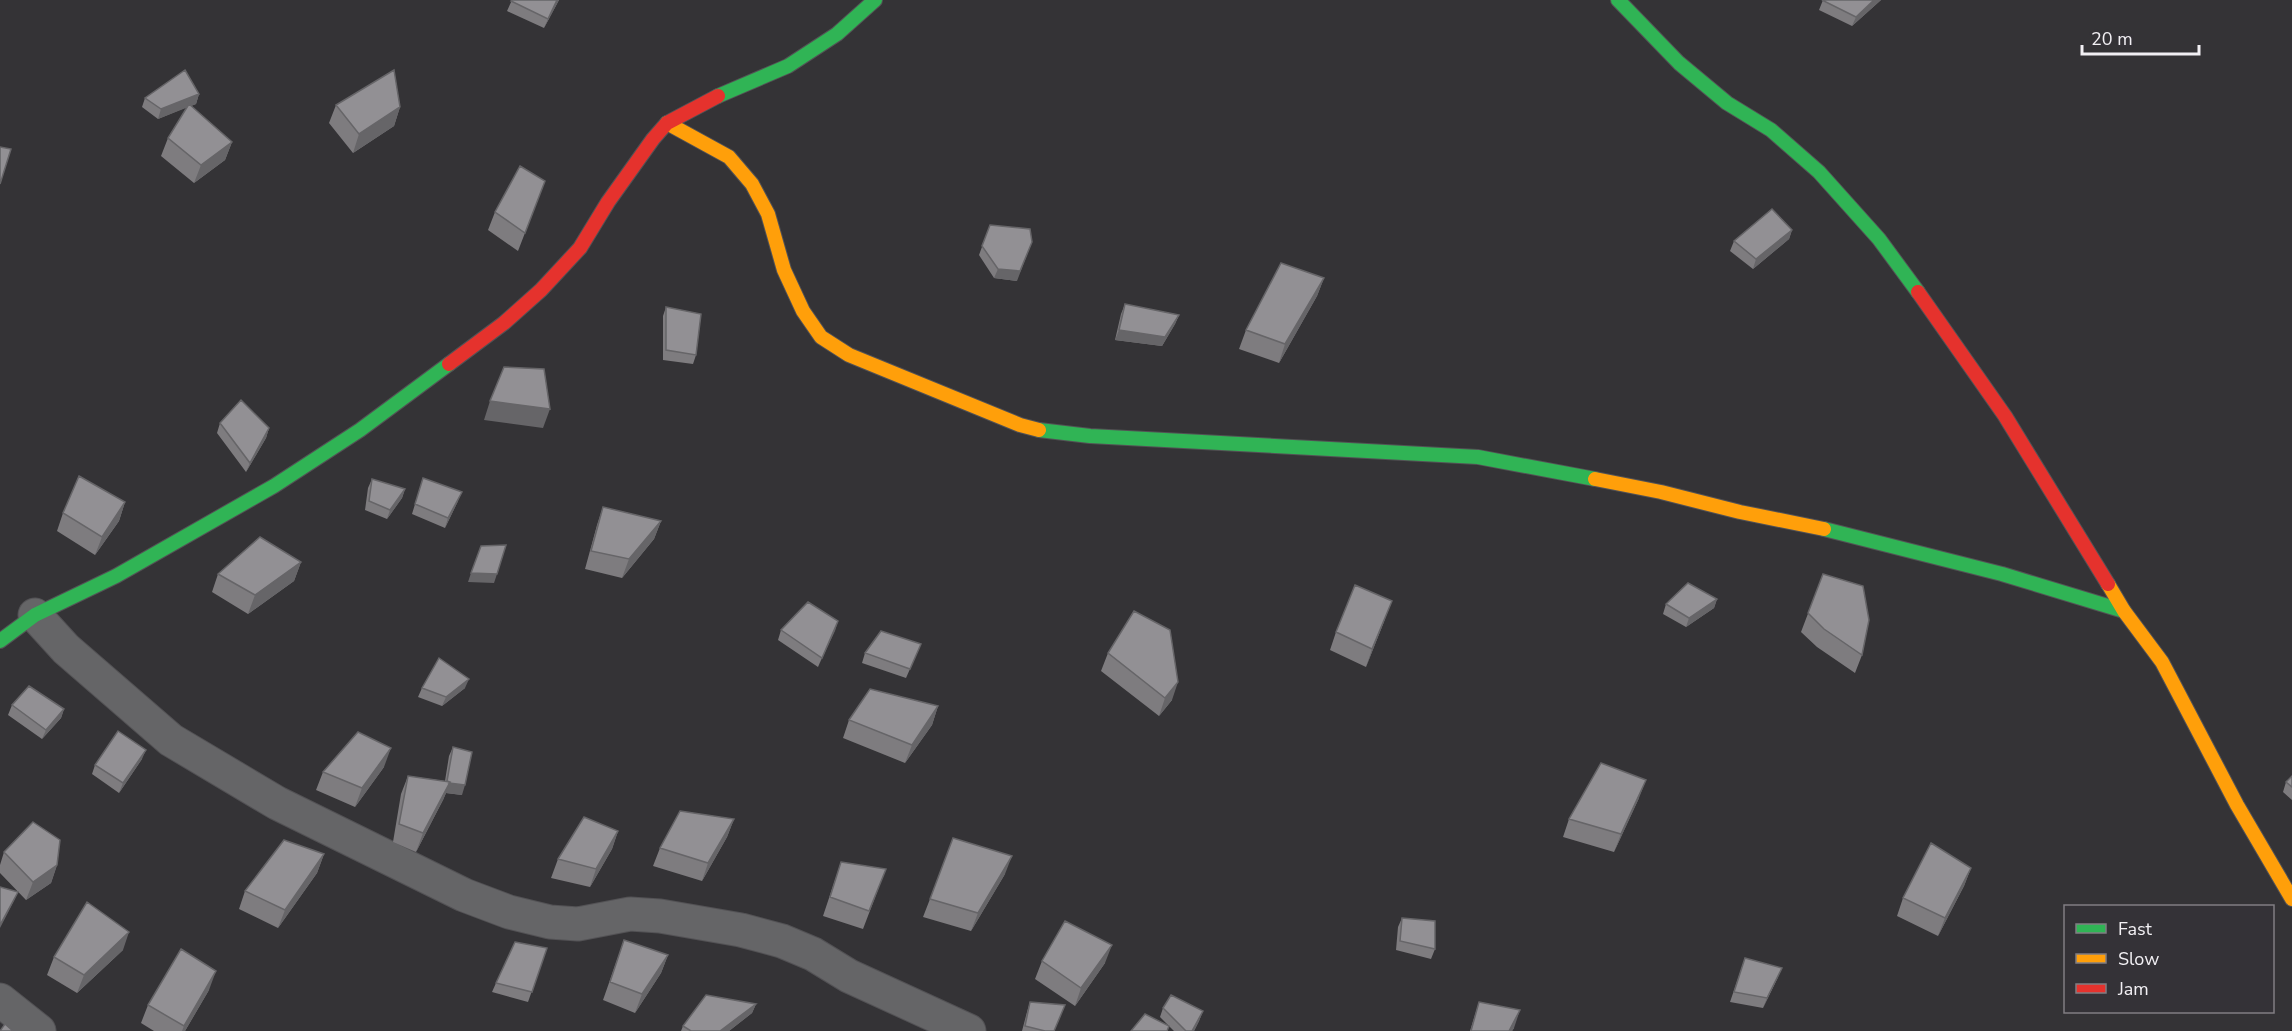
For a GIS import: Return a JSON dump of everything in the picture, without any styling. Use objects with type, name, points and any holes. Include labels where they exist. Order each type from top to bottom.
[{"type":"street","points":[[0,641],[35,615],[117,576],[274,486],[360,430],[504,323],[542,290],[580,248],[608,202],[667,123],[708,100],[788,66],[837,34],[876,0]]},
{"type":"street","points":[[1618,0],[1679,63],[1727,103],[1771,130],[1819,172],[1879,239],[2005,416],[2124,611],[2162,662],[2237,805],[2292,898]]},
{"type":"street","points":[[667,123],[729,157],[752,184],[768,214],[784,270],[803,311],[821,337],[849,355],[1020,425],[1046,432],[1090,436],[1478,457],[1661,492],[1815,527],[2002,574],[2124,611]]},
{"type":"street","points":[[35,615],[66,649],[171,740],[277,803],[464,895],[509,912],[550,922],[578,924],[630,914],[660,916],[741,930],[782,941],[813,954],[849,976],[969,1031]]},
{"type":"street","points":[[0,1000],[39,1031]]},
{"type":"building","points":[[512,0],[557,0],[548,19]]},
{"type":"building","points":[[1822,0],[1874,0],[1856,17]]},
{"type":"building","points":[[185,70],[199,94],[161,109],[145,98]]},
{"type":"building","points":[[394,70],[400,107],[359,134],[336,105]]},
{"type":"building","points":[[189,104],[232,142],[201,165],[168,138]]},
{"type":"building","points":[[0,147],[11,149],[0,184]]},
{"type":"building","points":[[520,166],[545,181],[525,233],[495,212]]},
{"type":"building","points":[[1772,209],[1792,230],[1756,259],[1734,241]]},
{"type":"building","points":[[990,225],[1030,229],[1032,242],[1020,271],[998,269],[982,246]]},
{"type":"building","points":[[1281,263],[1324,278],[1285,344],[1246,330]]},
{"type":"building","points":[[1125,304],[1179,315],[1165,337],[1119,330]]},
{"type":"building","points":[[666,307],[701,314],[696,355],[666,350]]},
{"type":"building","points":[[504,367],[544,369],[550,409],[490,401]]},
{"type":"building","points":[[241,400],[269,428],[250,463],[220,423]]},
{"type":"building","points":[[79,476],[125,502],[102,537],[63,513]]},
{"type":"building","points":[[423,478],[462,492],[448,518],[415,504]]},
{"type":"building","points":[[372,479],[405,489],[390,510],[369,501]]},
{"type":"building","points":[[603,507],[661,521],[629,559],[591,551]]},
{"type":"building","points":[[260,537],[301,562],[255,595],[218,574]]},
{"type":"building","points":[[506,545],[497,574],[471,573],[481,546]]},
{"type":"building","points":[[1823,574],[1863,586],[1869,620],[1862,655],[1824,629],[1808,613]]},
{"type":"building","points":[[1688,583],[1717,599],[1689,618],[1666,604]]},
{"type":"building","points":[[1355,585],[1392,601],[1372,649],[1336,632]]},
{"type":"building","points":[[808,602],[838,621],[822,658],[781,630]]},
{"type":"building","points":[[1134,611],[1170,630],[1178,682],[1165,698],[1108,653]]},
{"type":"building","points":[[881,631],[921,644],[910,669],[865,653]]},
{"type":"building","points":[[439,658],[469,679],[446,697],[422,688]]},
{"type":"building","points":[[29,686],[64,709],[46,730],[12,705]]},
{"type":"building","points":[[870,689],[938,706],[912,745],[849,720]]},
{"type":"building","points":[[118,731],[146,750],[123,783],[95,765]]},
{"type":"building","points":[[358,732],[391,748],[362,788],[323,772]]},
{"type":"building","points":[[453,747],[472,752],[465,785],[447,781]]},
{"type":"building","points":[[1601,763],[1646,780],[1621,834],[1569,819]]},
{"type":"building","points":[[408,776],[450,782],[423,833],[399,824]]},
{"type":"building","points":[[2292,776],[2292,787],[2286,782]]},
{"type":"building","points":[[680,811],[734,819],[708,863],[660,848]]},
{"type":"building","points":[[584,817],[618,831],[596,869],[558,859]]},
{"type":"building","points":[[33,822],[60,840],[57,865],[33,882],[4,852]]},
{"type":"building","points":[[953,838],[1012,856],[978,913],[930,899]]},
{"type":"building","points":[[284,840],[324,854],[285,910],[245,891]]},
{"type":"building","points":[[1931,843],[1971,868],[1945,918],[1903,898]]},
{"type":"building","points":[[841,862],[886,869],[869,911],[830,897]]},
{"type":"building","points":[[0,887],[18,892],[0,925]]},
{"type":"building","points":[[87,902],[129,932],[84,975],[54,957]]},
{"type":"building","points":[[1402,918],[1435,921],[1435,949],[1400,941]]},
{"type":"building","points":[[1065,921],[1112,945],[1081,988],[1042,961]]},
{"type":"building","points":[[624,940],[668,955],[642,994],[610,982]]},
{"type":"building","points":[[515,942],[547,948],[532,992],[496,983]]},
{"type":"building","points":[[181,949],[216,971],[184,1026],[148,1005]]},
{"type":"building","points":[[1745,958],[1782,968],[1767,998],[1734,992]]},
{"type":"building","points":[[706,995],[756,1004],[720,1031],[691,1031],[683,1026]]},
{"type":"building","points":[[1171,995],[1203,1011],[1192,1031],[1186,1031],[1163,1008]]},
{"type":"building","points":[[1030,1002],[1065,1005],[1054,1031],[1025,1026]]},
{"type":"building","points":[[1479,1002],[1520,1010],[1509,1031],[1471,1031]]},
{"type":"building","points":[[1145,1014],[1169,1026],[1167,1031],[1131,1031]]},
{"type":"building","points":[[5,1024],[13,1031],[0,1031]]},
{"type":"traffic: fast","points":[[718,96],[788,66],[837,34],[875,0]]},
{"type":"traffic: fast","points":[[1618,0],[1679,63],[1727,103],[1771,130],[1819,172],[1879,239],[1918,292]]},
{"type":"traffic: fast","points":[[0,641],[35,615],[116,576],[274,486],[360,430],[449,364]]},
{"type":"traffic: fast","points":[[1039,430],[1090,436],[1478,457],[1595,479]]},
{"type":"traffic: fast","points":[[1824,529],[2002,574],[2124,611]]},
{"type":"traffic: slow","points":[[667,123],[729,157],[752,184],[768,214],[784,270],[803,311],[821,337],[849,355],[1020,425],[1039,430]]},
{"type":"traffic: slow","points":[[1595,479],[1824,529]]},
{"type":"traffic: slow","points":[[2108,584],[2124,611],[2162,662],[2237,805],[2292,899]]},
{"type":"traffic: jam","points":[[449,364],[504,323],[541,290],[580,248],[608,202],[667,123],[718,96]]},
{"type":"traffic: jam","points":[[1918,292],[2005,416],[2108,584]]}]
